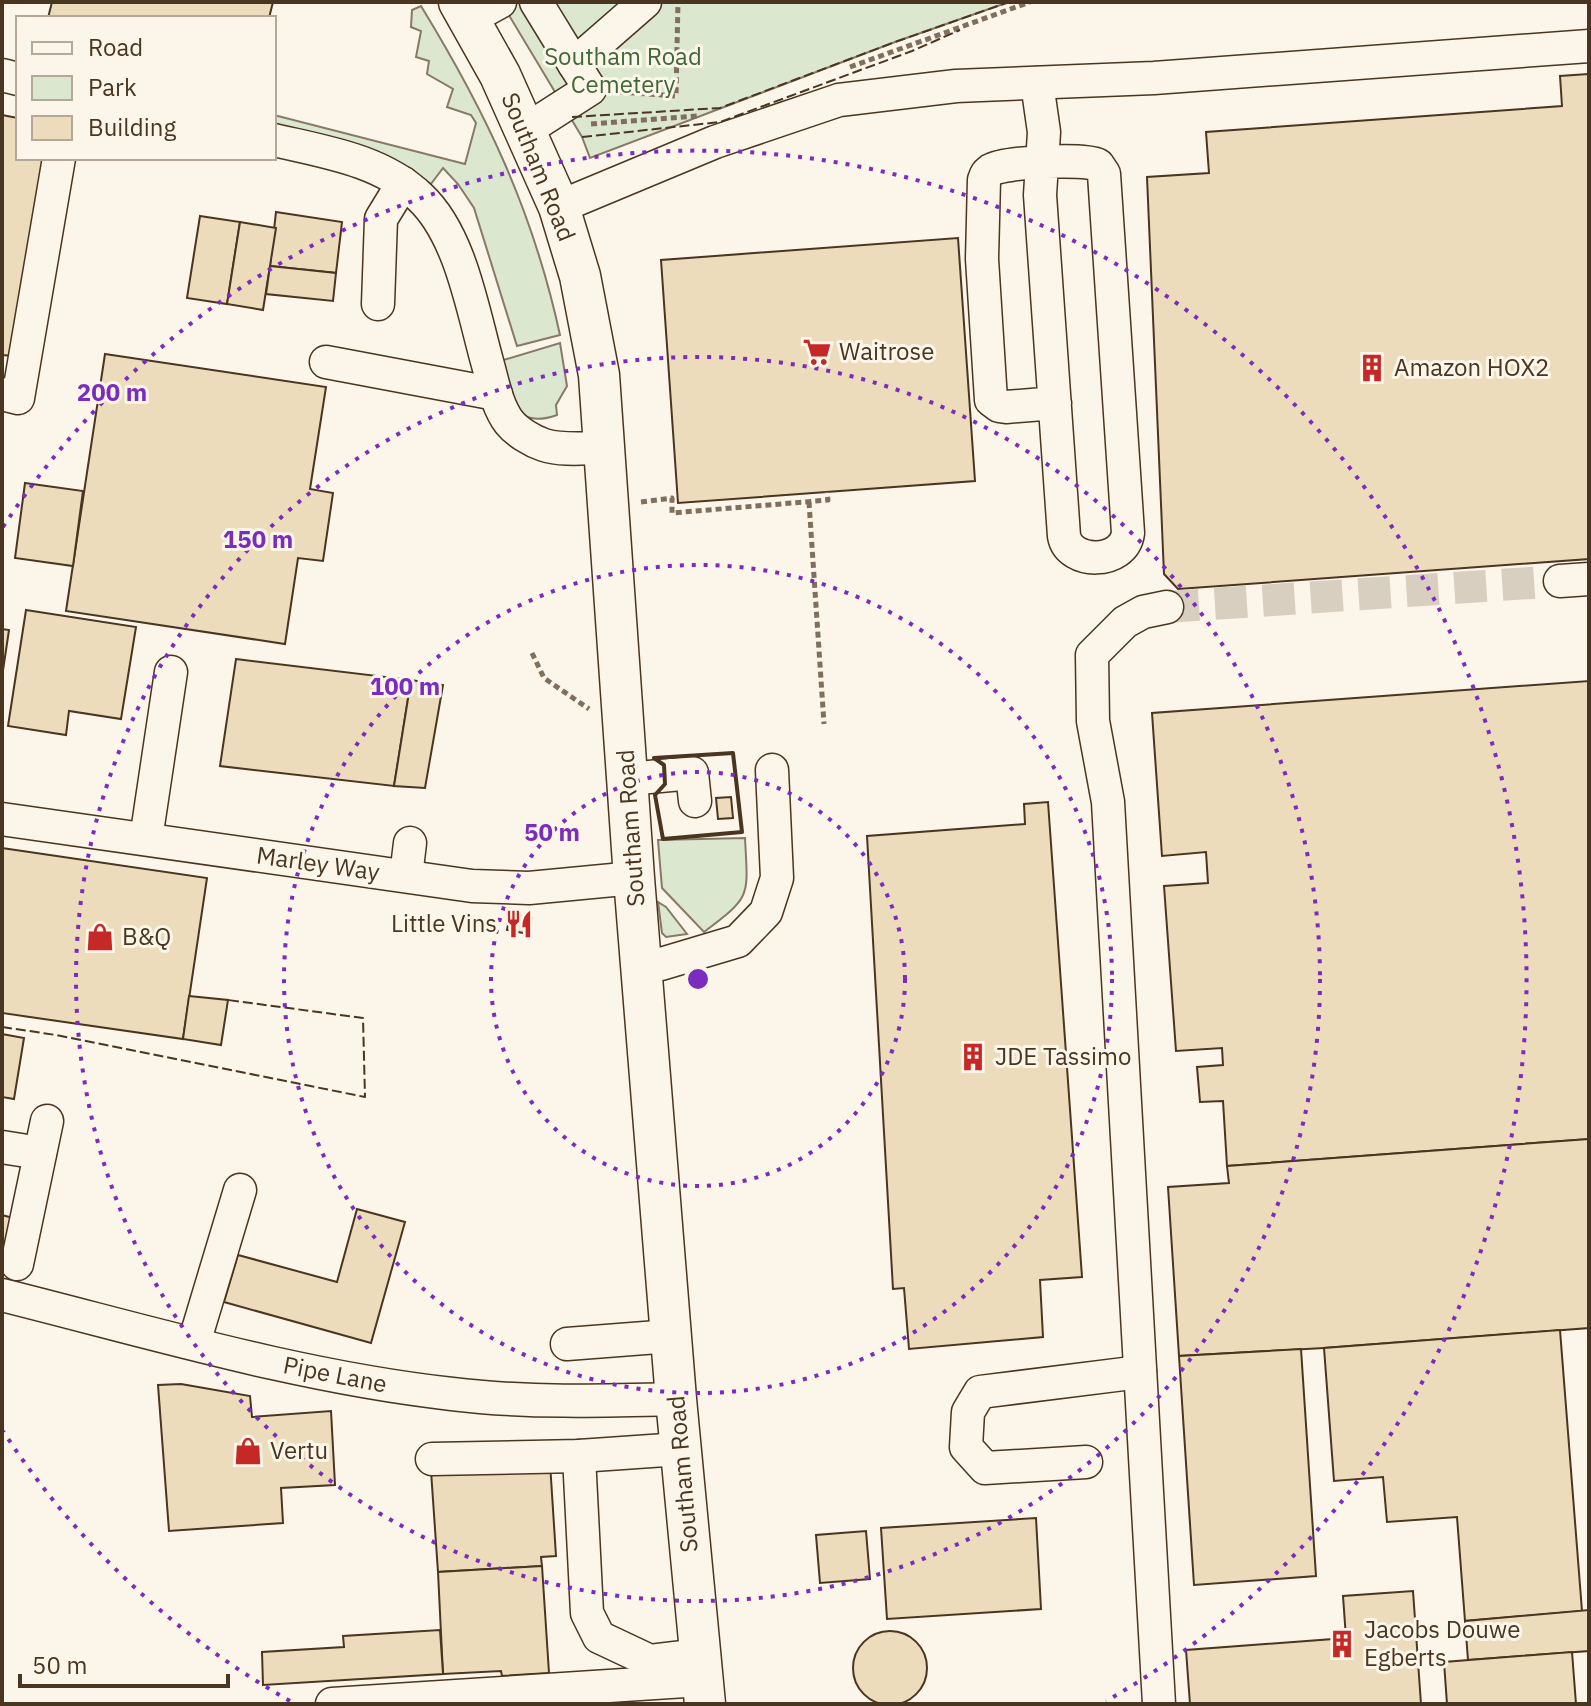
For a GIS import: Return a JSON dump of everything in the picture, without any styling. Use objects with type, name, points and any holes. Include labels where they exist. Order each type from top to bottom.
[{"type":"main road","name":"Southam Road","points":[[476,8],[559,207],[592,328],[599,375],[634,878],[680,1449],[702,1680]]},
{"type":"street","points":[[536,2],[582,77]]},
{"type":"street","points":[[526,130],[582,77],[645,2]]},
{"type":"street","points":[[559,207],[715,142],[839,100],[956,86],[1154,78],[1589,46]]},
{"type":"street","points":[[1037,83],[1044,132],[1041,163],[1040,195],[1055,403],[1065,545],[1069,551],[1083,556],[1119,553],[1127,542],[1128,533],[1104,174],[1091,162],[1041,163],[998,168],[987,173],[984,180],[982,259],[989,395],[999,406],[1055,403]]},
{"type":"street","points":[[276,140],[362,162],[403,183],[423,199],[451,244],[496,394],[509,421],[535,442],[564,448],[605,448]]},
{"type":"street","points":[[2,394],[18,398],[59,160]]},
{"type":"street","points":[[378,304],[381,219],[403,183]]},
{"type":"street","points":[[326,362],[372,381],[496,394]]},
{"type":"street","points":[[1159,1704],[1108,802],[1093,721],[1091,667],[1092,655],[1112,632],[1143,612],[1167,607]]},
{"type":"street","points":[[146,839],[171,672]]},
{"type":"street","points":[[642,967],[738,941],[766,912],[777,878],[772,770]]},
{"type":"street","points":[[628,779],[692,773],[695,801]]},
{"type":"street","name":"Marley Way","points":[[2,819],[146,839],[240,864],[406,876],[506,888],[550,887],[634,878]]},
{"type":"street","points":[[406,876],[410,843]]},
{"type":"street","points":[[17,1264],[47,1121]]},
{"type":"street","points":[[2,1147],[40,1153]]},
{"type":"street","points":[[194,1343],[240,1190]]},
{"type":"street","name":"Pipe Lane","points":[[2,1295],[329,1375],[451,1394],[564,1401],[676,1399]]},
{"type":"street","points":[[567,1344],[671,1336]]},
{"type":"street","points":[[1086,1462],[985,1468],[966,1447],[968,1412],[980,1392],[1140,1372]]},
{"type":"street","points":[[432,1459],[579,1456],[680,1449]]},
{"type":"street","points":[[579,1456],[587,1613],[599,1637],[650,1661],[702,1680]]},
{"type":"street","points":[[332,1704],[481,1698],[702,1680]]},
{"type":"path","points":[[582,77],[676,96],[678,2]]},
{"type":"path","points":[[840,71],[1030,2]]},
{"type":"path","points":[[587,124],[706,115]]},
{"type":"path","points":[[630,503],[672,498],[672,513],[828,500],[827,492]]},
{"type":"path","points":[[809,502],[824,724]]},
{"type":"path","points":[[532,653],[544,678],[591,710],[624,727]]},
{"type":"green space","name":"Southam Road Cemetery","points":[[501,2],[1009,2],[590,158],[582,137]]},
{"type":"green space","points":[[421,6],[467,86],[505,164],[536,246],[560,335],[517,346],[474,208],[443,168],[431,184],[402,164],[375,151],[276,127],[276,116],[465,164],[476,123],[471,115],[447,107],[453,89],[427,74],[429,61],[416,57],[421,31],[411,27],[412,10]]},
{"type":"green space","points":[[560,343],[567,386],[556,405],[557,415],[542,419],[521,414],[509,397],[497,362]]},
{"type":"green space","points":[[745,838],[747,873],[744,894],[731,910],[704,932],[662,888],[658,840]]},
{"type":"green space","points":[[658,902],[666,907],[687,934],[666,937],[662,933]]},
{"type":"building","points":[[52,2],[273,2],[270,16],[48,16]]},
{"type":"building","name":"Amazon HOX2","points":[[1588,74],[1589,559],[1178,589],[1164,574],[1147,177],[1209,173],[1206,132],[1562,106],[1560,76]]},
{"type":"building","points":[[2,115],[16,118],[16,160],[44,160],[13,356],[2,355]]},
{"type":"building","points":[[276,212],[342,222],[336,273],[270,266]]},
{"type":"building","points":[[200,216],[240,222],[227,304],[187,298]]},
{"type":"building","points":[[240,222],[276,228],[263,310],[227,304]]},
{"type":"building","name":"Waitrose","points":[[958,238],[975,481],[678,503],[661,260]]},
{"type":"building","points":[[270,266],[336,273],[333,301],[266,294]]},
{"type":"building","points":[[105,354],[326,387],[310,489],[333,493],[323,561],[298,558],[285,644],[66,611]]},
{"type":"building","points":[[25,483],[83,491],[73,566],[15,558]]},
{"type":"building","points":[[26,610],[136,627],[121,719],[69,711],[66,735],[8,726]]},
{"type":"building","points":[[2,629],[9,630],[2,677]]},
{"type":"building","points":[[236,659],[411,680],[394,786],[220,766]]},
{"type":"building","points":[[411,680],[443,685],[425,788],[394,786]]},
{"type":"building","points":[[1589,681],[1589,1139],[1227,1166],[1223,1101],[1200,1102],[1197,1067],[1223,1065],[1222,1048],[1176,1051],[1164,886],[1208,883],[1206,852],[1162,856],[1152,713]]},
{"type":"building","points":[[731,797],[733,818],[718,819],[716,798]]},
{"type":"building","name":"JDE Tassimo","points":[[1048,802],[1082,1277],[1040,1280],[1043,1337],[909,1349],[904,1288],[893,1289],[867,836],[1025,824],[1024,804]]},
{"type":"building","name":"B&Q","points":[[2,848],[207,878],[183,1039],[2,1013]]},
{"type":"building","name":"Little Vins","points":[[510,914],[532,918],[529,934],[507,930]]},
{"type":"building","points":[[189,996],[228,1000],[221,1045],[183,1039]]},
{"type":"building","points":[[2,1034],[24,1038],[14,1099],[2,1097]]},
{"type":"building","points":[[1589,1139],[1589,1328],[1179,1356],[1168,1187],[1229,1183],[1227,1166]]},
{"type":"building","points":[[357,1209],[405,1222],[371,1343],[224,1302],[238,1255],[337,1282]]},
{"type":"building","points":[[2,1215],[13,1218],[2,1255]]},
{"type":"building","points":[[1560,1330],[1582,1611],[1465,1621],[1457,1517],[1387,1522],[1383,1477],[1334,1481],[1324,1348]]},
{"type":"building","points":[[1301,1349],[1316,1576],[1194,1585],[1179,1356]]},
{"type":"building","name":"Vertu","points":[[181,1384],[250,1396],[252,1417],[331,1411],[335,1485],[281,1488],[283,1523],[169,1531],[158,1385]]},
{"type":"building","points":[[550,1463],[556,1556],[541,1557],[542,1566],[438,1572],[431,1471]]},
{"type":"building","points":[[1036,1518],[1041,1609],[887,1619],[881,1528]]},
{"type":"building","points":[[866,1531],[870,1579],[820,1583],[816,1535]]},
{"type":"building","points":[[542,1566],[549,1673],[502,1676],[501,1671],[443,1674],[438,1572]]},
{"type":"building","name":"Jacobs Douwe Egberts","points":[[1413,1591],[1421,1704],[1190,1704],[1186,1650],[1346,1638],[1343,1596]]},
{"type":"building","points":[[1589,1610],[1589,1651],[1468,1660],[1465,1621]]},
{"type":"building","points":[[440,1630],[443,1674],[263,1685],[262,1652],[344,1647],[343,1636]]},
{"type":"building","points":[[890,1631],[911,1637],[921,1647],[927,1668],[921,1689],[911,1699],[890,1705],[869,1699],[859,1689],[853,1668],[859,1647],[869,1637]]},
{"type":"building","points":[[1572,1652],[1576,1704],[1447,1704],[1444,1662]]},
{"type":"tunnel","points":[[1167,607],[1560,581]]},
{"type":"fence","points":[[572,117],[720,108],[1009,2]]},
{"type":"fence","points":[[582,137],[720,122],[912,51],[960,30]]},
{"type":"fence","points":[[2,1027],[365,1097],[363,1018],[228,1000]]},
{"type":"wall","points":[[733,753],[742,832],[663,839],[655,795],[665,784],[664,765],[654,758],[733,753]]},
{"type":"place","name":"Waitrose","points":[[817,352]]},
{"type":"place","name":"Amazon HOX2","points":[[1372,368]]},
{"type":"place","name":"Little Vins","points":[[519,924]]},
{"type":"place","name":"B&Q","points":[[100,937]]},
{"type":"place","name":"JDE Tassimo","points":[[973,1057]]},
{"type":"place","name":"Vertu","points":[[248,1451]]},
{"type":"place","name":"Jacobs Douwe Egberts","points":[[1342,1644]]}]
